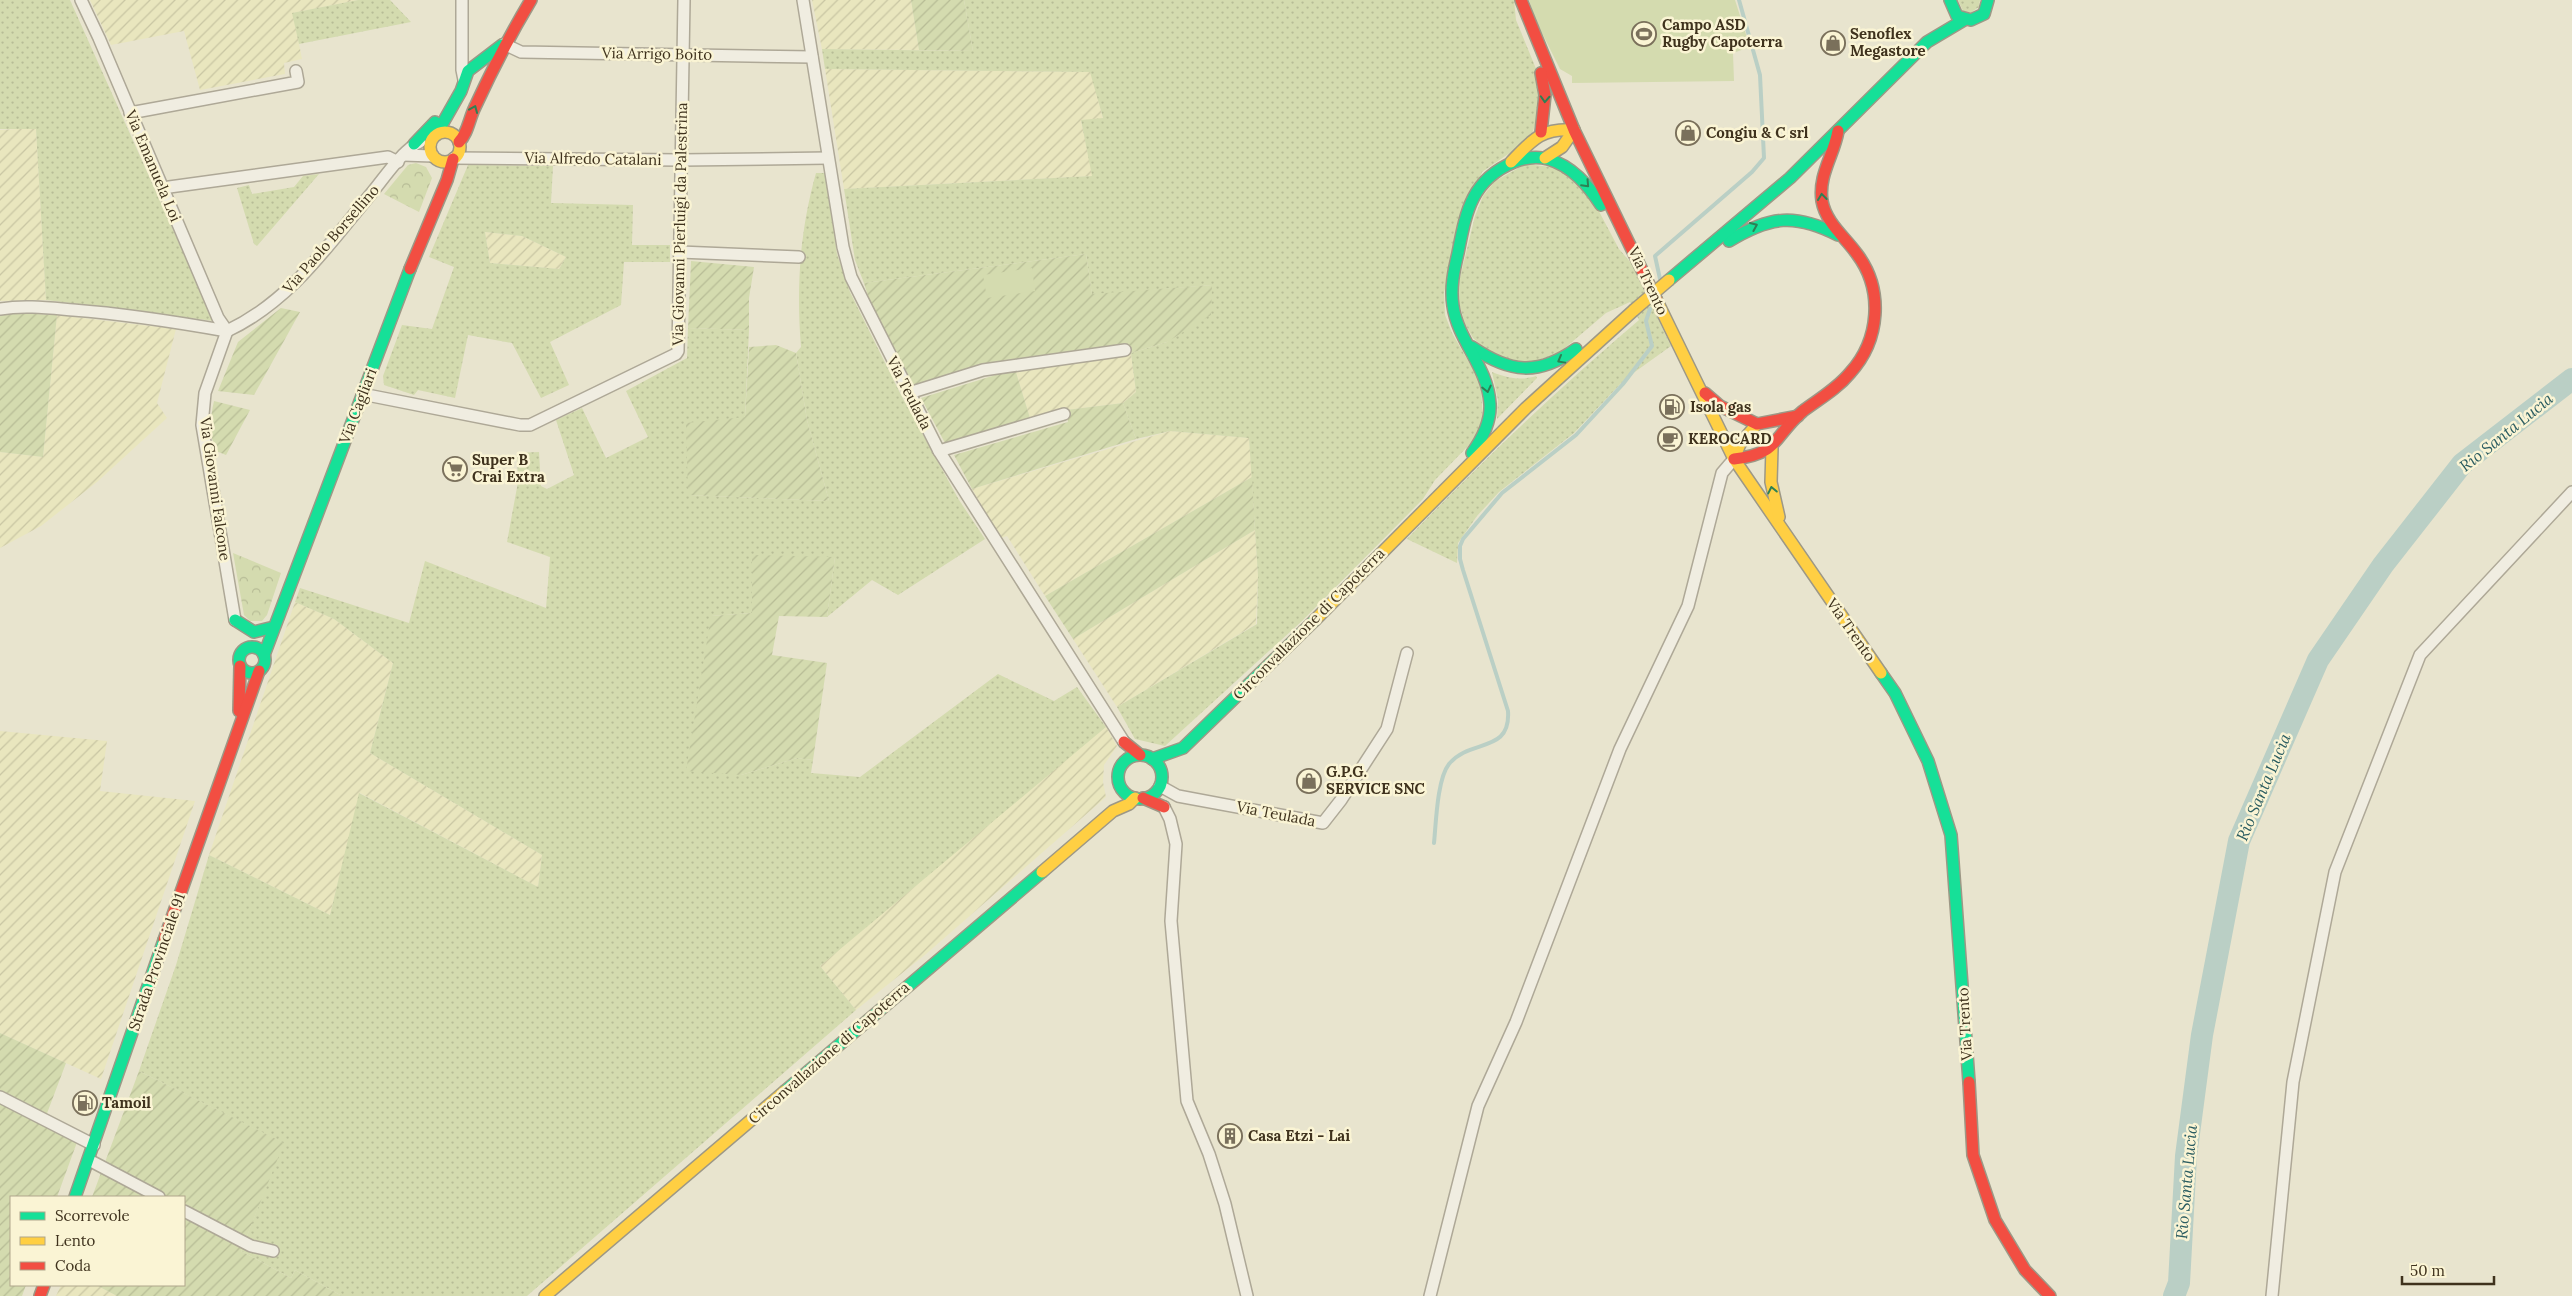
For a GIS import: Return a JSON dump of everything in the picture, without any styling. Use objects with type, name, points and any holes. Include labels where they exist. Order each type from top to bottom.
[{"type":"street","name":"Via Emanuela Loi","points":[[80,0],[218,318],[226,331]]},
{"type":"street","points":[[462,0],[462,70],[464,80]]},
{"type":"street","points":[[162,188],[388,158],[434,157],[443,161],[453,158],[504,44],[531,0]]},
{"type":"street","name":"Via Giovanni Pierluigi da Palestrina","points":[[362,394],[520,425],[536,424],[676,354],[678,351],[684,0]]},
{"type":"street","name":"Via Teulada","points":[[803,0],[843,247],[851,277],[938,451],[1124,742]]},
{"type":"street","name":"Via Trento","points":[[1521,0],[1533,35],[1574,130],[1734,459],[1895,694],[1928,761],[1951,835],[1961,950],[1973,1155],[1996,1220],[2025,1270],[2050,1296]]},
{"type":"street","points":[[1927,42],[1964,20],[1979,18],[1988,8],[1988,0]]},
{"type":"street","points":[[1950,3],[1956,16],[1964,20]]},
{"type":"street","points":[[1444,489],[1616,325],[1790,178],[1927,42],[1944,21],[1950,3]]},
{"type":"street","points":[[1533,35],[1531,48],[1545,85],[1541,132]]},
{"type":"street","points":[[441,192],[430,146],[452,107],[468,71],[504,44]]},
{"type":"street","name":"Via Arrigo Boito","points":[[504,44],[521,52],[812,57]]},
{"type":"street","points":[[479,64],[488,68],[491,75]]},
{"type":"street","points":[[130,113],[298,82],[296,70]]},
{"type":"street","points":[[414,144],[452,107]]},
{"type":"street","points":[[1444,489],[1449,476],[1481,441],[1488,424],[1491,405],[1488,386],[1469,344],[1460,331],[1454,312],[1452,293],[1465,212],[1479,186],[1493,173],[1508,164],[1541,132],[1562,129],[1574,130],[1569,141],[1560,150],[1546,158]]},
{"type":"street","points":[[1734,459],[1756,458],[1772,448],[1798,416],[1849,375],[1863,359],[1872,340],[1876,319],[1871,282],[1859,256],[1827,218],[1822,201],[1821,180],[1824,166],[1837,142],[1838,131]]},
{"type":"street","points":[[435,136],[449,133],[459,144],[478,157]]},
{"type":"street","name":"Via Paolo Borsellino","points":[[226,331],[267,308],[289,290],[312,266],[400,158],[414,144],[435,136]]},
{"type":"street","name":"Via Alfredo Catalani","points":[[453,158],[682,160],[828,158]]},
{"type":"street","name":"Via Cagliari","points":[[264,654],[273,634],[273,624],[447,180],[453,158]]},
{"type":"street","points":[[1508,164],[1526,159],[1546,158],[1559,163],[1589,186],[1605,211],[1623,229]]},
{"type":"street","points":[[1710,246],[1722,245],[1751,226],[1798,218],[1821,225],[1844,239]]},
{"type":"street","points":[[680,252],[799,257]]},
{"type":"street","points":[[0,309],[16,307],[103,313],[154,318],[226,331]]},
{"type":"street","points":[[1469,344],[1486,358],[1504,367],[1522,370],[1540,368],[1562,361],[1598,331],[1616,325]]},
{"type":"street","name":"Via Giovanni Falcone","points":[[226,331],[205,393],[202,425],[235,620]]},
{"type":"street","points":[[909,393],[983,370],[1125,350]]},
{"type":"street","points":[[1698,387],[1720,406],[1757,424],[1798,416]]},
{"type":"street","points":[[938,451],[1064,414]]},
{"type":"street","points":[[1430,1296],[1478,1106],[1516,1022],[1620,749],[1688,606],[1722,473],[1734,459],[1740,444],[1757,424]]},
{"type":"street","points":[[1772,448],[1768,469],[1770,487],[1782,531]]},
{"type":"street","name":"Circonvallazione di Capoterra","points":[[1183,748],[1333,602],[1444,489]]},
{"type":"street","points":[[2272,1296],[2293,1082],[2335,872],[2420,655],[2572,492]]},
{"type":"street","points":[[235,620],[254,632],[273,624]]},
{"type":"street","points":[[235,620],[240,634],[252,646],[264,654],[264,664],[259,671],[238,726]]},
{"type":"street","points":[[235,620],[241,697],[238,726]]},
{"type":"street","points":[[259,671],[246,672],[239,662],[242,650],[252,646],[273,624]]},
{"type":"street","name":"Via Teulada","points":[[1160,784],[1178,796],[1323,823],[1341,800],[1387,729],[1407,653]]},
{"type":"street","name":"Strada Provinciale 91","points":[[75,1196],[238,726]]},
{"type":"street","points":[[1124,742],[1159,766],[1164,808],[1170,818],[1176,844],[1171,921],[1187,1100],[1209,1154],[1225,1204],[1247,1296]]},
{"type":"street","points":[[1124,742],[1124,763]]},
{"type":"street","points":[[1113,811],[1120,785],[1119,771],[1124,763],[1133,756],[1146,757],[1183,748]]},
{"type":"street","points":[[1139,798],[1160,784],[1183,748]]},
{"type":"street","points":[[1120,785],[1128,795],[1164,808]]},
{"type":"street","name":"Circonvallazione di Capoterra","points":[[546,1296],[1113,811],[1139,798]]},
{"type":"street","points":[[0,1097],[94,1145]]},
{"type":"street","points":[[89,1160],[157,1196]]},
{"type":"street","points":[[185,1212],[251,1246],[273,1251]]},
{"type":"shaded area","points":[[90,0],[358,0],[293,13],[302,59],[284,63],[285,74],[200,90],[184,31],[111,45]]},
{"type":"shaded area","points":[[812,0],[911,0],[919,50],[822,49]]},
{"type":"shaded area","points":[[825,69],[1091,72],[1103,119],[1081,121],[1093,176],[844,189]]},
{"type":"shaded area","points":[[36,128],[46,300],[0,301],[0,130]]},
{"type":"shaded area","points":[[485,232],[522,236],[566,257],[559,269],[490,263]]},
{"type":"shaded area","points":[[57,315],[176,329],[157,403],[167,418],[97,482],[41,526],[0,548],[0,452],[43,457]]},
{"type":"shaded area","points":[[1131,353],[1136,392],[1123,403],[1066,410],[1030,418],[1015,369]]},
{"type":"shaded area","points":[[1170,431],[1249,438],[1252,477],[1045,596],[1007,536],[1001,538],[972,489]]},
{"type":"shaded area","points":[[1255,530],[1258,576],[1256,624],[1117,707],[1073,639]]},
{"type":"shaded area","points":[[295,602],[334,619],[393,663],[370,753],[542,855],[538,887],[360,793],[330,915],[209,855]]},
{"type":"shaded area","points":[[1106,727],[1117,746],[1104,765],[1103,782],[1106,797],[926,954],[856,1010],[820,966],[971,829]]},
{"type":"shaded area","points":[[0,731],[107,741],[100,791],[195,801],[101,1079],[0,1033]]},
{"type":"shaded area","points":[[61,1286],[98,1286],[117,1296],[56,1296]]},
{"type":"green space","points":[[0,0],[70,0],[214,321],[46,300],[36,129],[0,129]]},
{"type":"green space","points":[[358,0],[390,0],[411,22],[299,44],[292,13]]},
{"type":"green space","points":[[911,0],[964,0],[973,51],[919,50]]},
{"type":"green space","points":[[964,0],[1514,0],[1516,20],[1539,76],[1541,106],[1533,131],[1517,148],[1482,172],[1444,292],[1445,315],[1452,333],[1481,383],[1483,422],[1471,443],[1435,480],[1423,499],[1302,621],[1165,746],[1135,739],[1117,707],[1257,624],[1258,576],[1249,438],[1170,431],[1136,439],[1123,403],[1136,392],[1131,353],[1167,342],[1212,285],[1092,295],[1086,254],[864,283],[855,260],[844,189],[1092,176],[1081,120],[1103,118],[1090,72],[825,69],[822,49],[973,51]]},
{"type":"green space","name":"Campo ASD Rugby Capoterra","points":[[1529,0],[1735,0],[1750,47],[1733,53],[1734,81],[1572,83],[1572,76],[1560,69],[1536,21]]},
{"type":"green space","points":[[1958,0],[1980,0],[1979,7],[1970,13],[1963,11]]},
{"type":"green space","points":[[416,163],[426,167],[432,178],[419,212],[384,194],[408,165]]},
{"type":"green space","points":[[1526,164],[1559,168],[1594,202],[1619,249],[1631,263],[1671,346],[1625,379],[1574,433],[1499,492],[1477,516],[1458,543],[1457,563],[1407,539],[1520,427],[1639,320],[1630,302],[1606,313],[1559,353],[1524,365],[1492,355],[1473,338],[1465,324],[1458,299],[1459,282],[1475,216],[1483,196],[1495,181]]},
{"type":"green space","points":[[468,165],[553,166],[551,203],[633,205],[632,245],[670,245],[670,262],[624,262],[621,305],[550,342],[569,385],[541,398],[512,343],[468,335],[455,398],[418,390],[414,395],[384,385],[383,376],[402,325],[432,329],[454,267],[429,257]],"holes":[[[485,232],[522,236],[566,257],[559,269],[490,263]]]},
{"type":"green space","points":[[816,173],[826,173],[837,254],[850,292],[901,395],[959,500],[985,539],[898,595],[872,580],[827,617],[835,557],[752,613],[711,616],[741,775],[797,758],[813,760],[811,773],[860,777],[998,674],[1054,701],[1077,687],[1106,727],[820,966],[856,1010],[527,1296],[342,1296],[295,1270],[291,1278],[241,1251],[283,1143],[139,1071],[176,965],[209,855],[330,915],[359,793],[538,887],[542,855],[370,753],[393,663],[334,619],[295,602],[300,588],[409,623],[425,561],[546,608],[550,557],[507,542],[518,482],[517,453],[539,452],[541,486],[547,489],[574,475],[556,420],[582,408],[606,458],[648,437],[626,391],[687,358],[688,328],[749,330],[745,417],[689,495],[829,501],[807,420],[796,353],[801,347],[799,281],[803,237]]},
{"type":"green space","points":[[319,174],[257,246],[254,244],[237,188],[249,185],[252,194],[294,187],[303,176]]},
{"type":"green space","points":[[1086,254],[1092,294],[1212,285],[1211,315],[1167,342],[1131,353],[1129,345],[995,363],[914,386],[871,306],[864,283]]},
{"type":"green space","points":[[691,261],[754,267],[749,298],[749,330],[688,328]]},
{"type":"green space","points":[[1032,268],[1035,291],[987,298],[983,275]]},
{"type":"green space","points":[[281,308],[300,312],[254,395],[218,391],[238,342]]},
{"type":"green space","points":[[14,313],[57,315],[43,457],[0,452],[0,315]]},
{"type":"green space","points":[[776,345],[796,353],[807,420],[829,501],[688,495],[686,423],[745,417],[749,347]]},
{"type":"green space","points":[[1015,369],[1030,418],[945,443],[921,398]]},
{"type":"green space","points":[[1492,372],[1514,378],[1536,376],[1537,378],[1497,419],[1498,400]]},
{"type":"green space","points":[[214,401],[250,410],[226,455],[216,451],[212,439],[211,420]]},
{"type":"green space","points":[[1123,403],[1136,439],[972,489],[954,455],[1068,422],[1066,410]]},
{"type":"green space","points":[[1252,477],[1255,530],[1073,639],[1045,596]]},
{"type":"green space","points":[[233,553],[281,573],[267,615],[262,621],[250,621],[244,615]]},
{"type":"green space","points":[[752,555],[835,557],[827,617],[779,616],[772,655],[827,663],[813,760],[797,758],[741,775],[686,771],[711,616],[752,613]]},
{"type":"green space","points":[[0,1033],[66,1063],[46,1116],[80,1134],[57,1196],[10,1196],[10,1286],[26,1286],[22,1296],[0,1296]]},
{"type":"green space","points":[[139,1071],[284,1143],[241,1251],[291,1278],[295,1270],[342,1296],[117,1296],[98,1286],[185,1286],[185,1196],[92,1196]]},
{"type":"waterway","points":[[1660,279],[1655,256],[1752,172],[1764,158],[1760,75],[1739,0]]},
{"type":"waterway","points":[[1434,843],[1436,814],[1442,780],[1449,764],[1458,756],[1496,740],[1503,734],[1507,725],[1508,711],[1463,570],[1460,559],[1460,546],[1463,539],[1502,493],[1576,435],[1623,384],[1652,346],[1646,321],[1650,309]]},
{"type":"waterway","name":"Rio Santa Lucia","points":[[2174,1296],[2179,1283],[2186,1156],[2202,1035],[2239,841],[2318,660],[2383,565],[2462,464],[2572,379]]},
{"type":"traffic: fast","points":[[1950,0],[1957,16],[1971,20],[1984,14],[1988,0]]},
{"type":"traffic: fast","points":[[1669,280],[1790,178],[1927,42],[1964,20]]},
{"type":"traffic: fast","points":[[436,135],[461,91],[468,71],[502,45]]},
{"type":"traffic: fast","points":[[414,144],[435,122]]},
{"type":"traffic: fast","points":[[1472,453],[1485,430],[1490,404],[1484,378],[1456,319],[1452,286],[1464,224],[1473,199],[1479,188],[1500,169],[1514,162],[1539,158],[1557,162],[1572,171],[1591,190],[1601,205]]},
{"type":"traffic: fast","points":[[1729,241],[1757,226],[1783,220],[1809,223],[1838,235]]},
{"type":"traffic: fast","points":[[264,655],[410,269]]},
{"type":"traffic: fast","points":[[1472,347],[1499,362],[1524,368],[1549,364],[1576,349]]},
{"type":"traffic: fast","points":[[235,620],[254,632],[270,628]]},
{"type":"traffic: fast","points":[[1152,759],[1183,748],[1315,620]]},
{"type":"traffic: fast","points":[[252,647],[261,651],[265,660],[261,669],[252,673],[243,669],[239,660],[243,651],[252,647]]},
{"type":"traffic: fast","points":[[1881,673],[1895,693],[1928,761],[1951,835],[1969,1082]]},
{"type":"traffic: fast","points":[[1140,755],[1152,759],[1158,765],[1162,777],[1158,789],[1152,795],[1140,799],[1128,795],[1122,789],[1118,777],[1122,765],[1128,759],[1140,755]]},
{"type":"traffic: fast","points":[[785,1091],[1042,872]]},
{"type":"traffic: fast","points":[[75,1196],[164,940]]},
{"type":"traffic: slow","points":[[1545,158],[1562,147],[1574,130]]},
{"type":"traffic: slow","points":[[1511,162],[1525,147],[1545,133],[1574,130]]},
{"type":"traffic: slow","points":[[445,132],[455,137],[460,147],[455,157],[445,162],[435,157],[430,147],[435,137],[445,132]]},
{"type":"traffic: slow","points":[[1634,310],[1669,280]]},
{"type":"traffic: slow","points":[[1656,299],[1734,459],[1881,673]]},
{"type":"traffic: slow","points":[[1315,620],[1526,408],[1634,310]]},
{"type":"traffic: slow","points":[[1734,459],[1740,444],[1757,424]]},
{"type":"traffic: slow","points":[[1772,448],[1771,482],[1779,517]]},
{"type":"traffic: slow","points":[[1042,872],[1113,811],[1129,804],[1135,798]]},
{"type":"traffic: slow","points":[[545,1296],[785,1091]]},
{"type":"traffic: jam","points":[[459,142],[495,66],[531,0]]},
{"type":"traffic: jam","points":[[1521,0],[1574,130],[1656,299]]},
{"type":"traffic: jam","points":[[1541,73],[1545,95],[1541,132]]},
{"type":"traffic: jam","points":[[1734,459],[1749,457],[1768,448],[1793,420],[1828,394],[1850,373],[1868,346],[1875,315],[1872,283],[1866,268],[1857,254],[1827,216],[1822,201],[1822,182],[1838,131]]},
{"type":"traffic: jam","points":[[410,269],[447,180],[453,159]]},
{"type":"traffic: jam","points":[[1705,393],[1720,406],[1757,424],[1798,416]]},
{"type":"traffic: jam","points":[[239,711],[240,666]]},
{"type":"traffic: jam","points":[[164,940],[259,671]]},
{"type":"traffic: jam","points":[[1124,742],[1140,755]]},
{"type":"traffic: jam","points":[[1143,798],[1164,807]]},
{"type":"traffic: jam","points":[[1969,1082],[1973,1155],[1995,1220],[2025,1270],[2050,1296]]},
{"type":"traffic: jam","points":[[40,1296],[44,1286]]},
{"type":"place","name":"Campo ASD Rugby Capoterra","points":[[1644,34]]},
{"type":"place","name":"Senoflex Megastore","points":[[1833,43]]},
{"type":"place","name":"Congiu & C srl","points":[[1688,133]]},
{"type":"place","name":"Isola gas","points":[[1672,407]]},
{"type":"place","name":"KEROCARD","points":[[1670,439]]},
{"type":"place","name":"Super B Crai Extra","points":[[455,469]]},
{"type":"place","name":"G.P.G. SERVICE SNC","points":[[1309,781]]},
{"type":"place","name":"Tamoil","points":[[85,1103]]},
{"type":"place","name":"Casa Etzi - Lai","points":[[1230,1136]]}]
